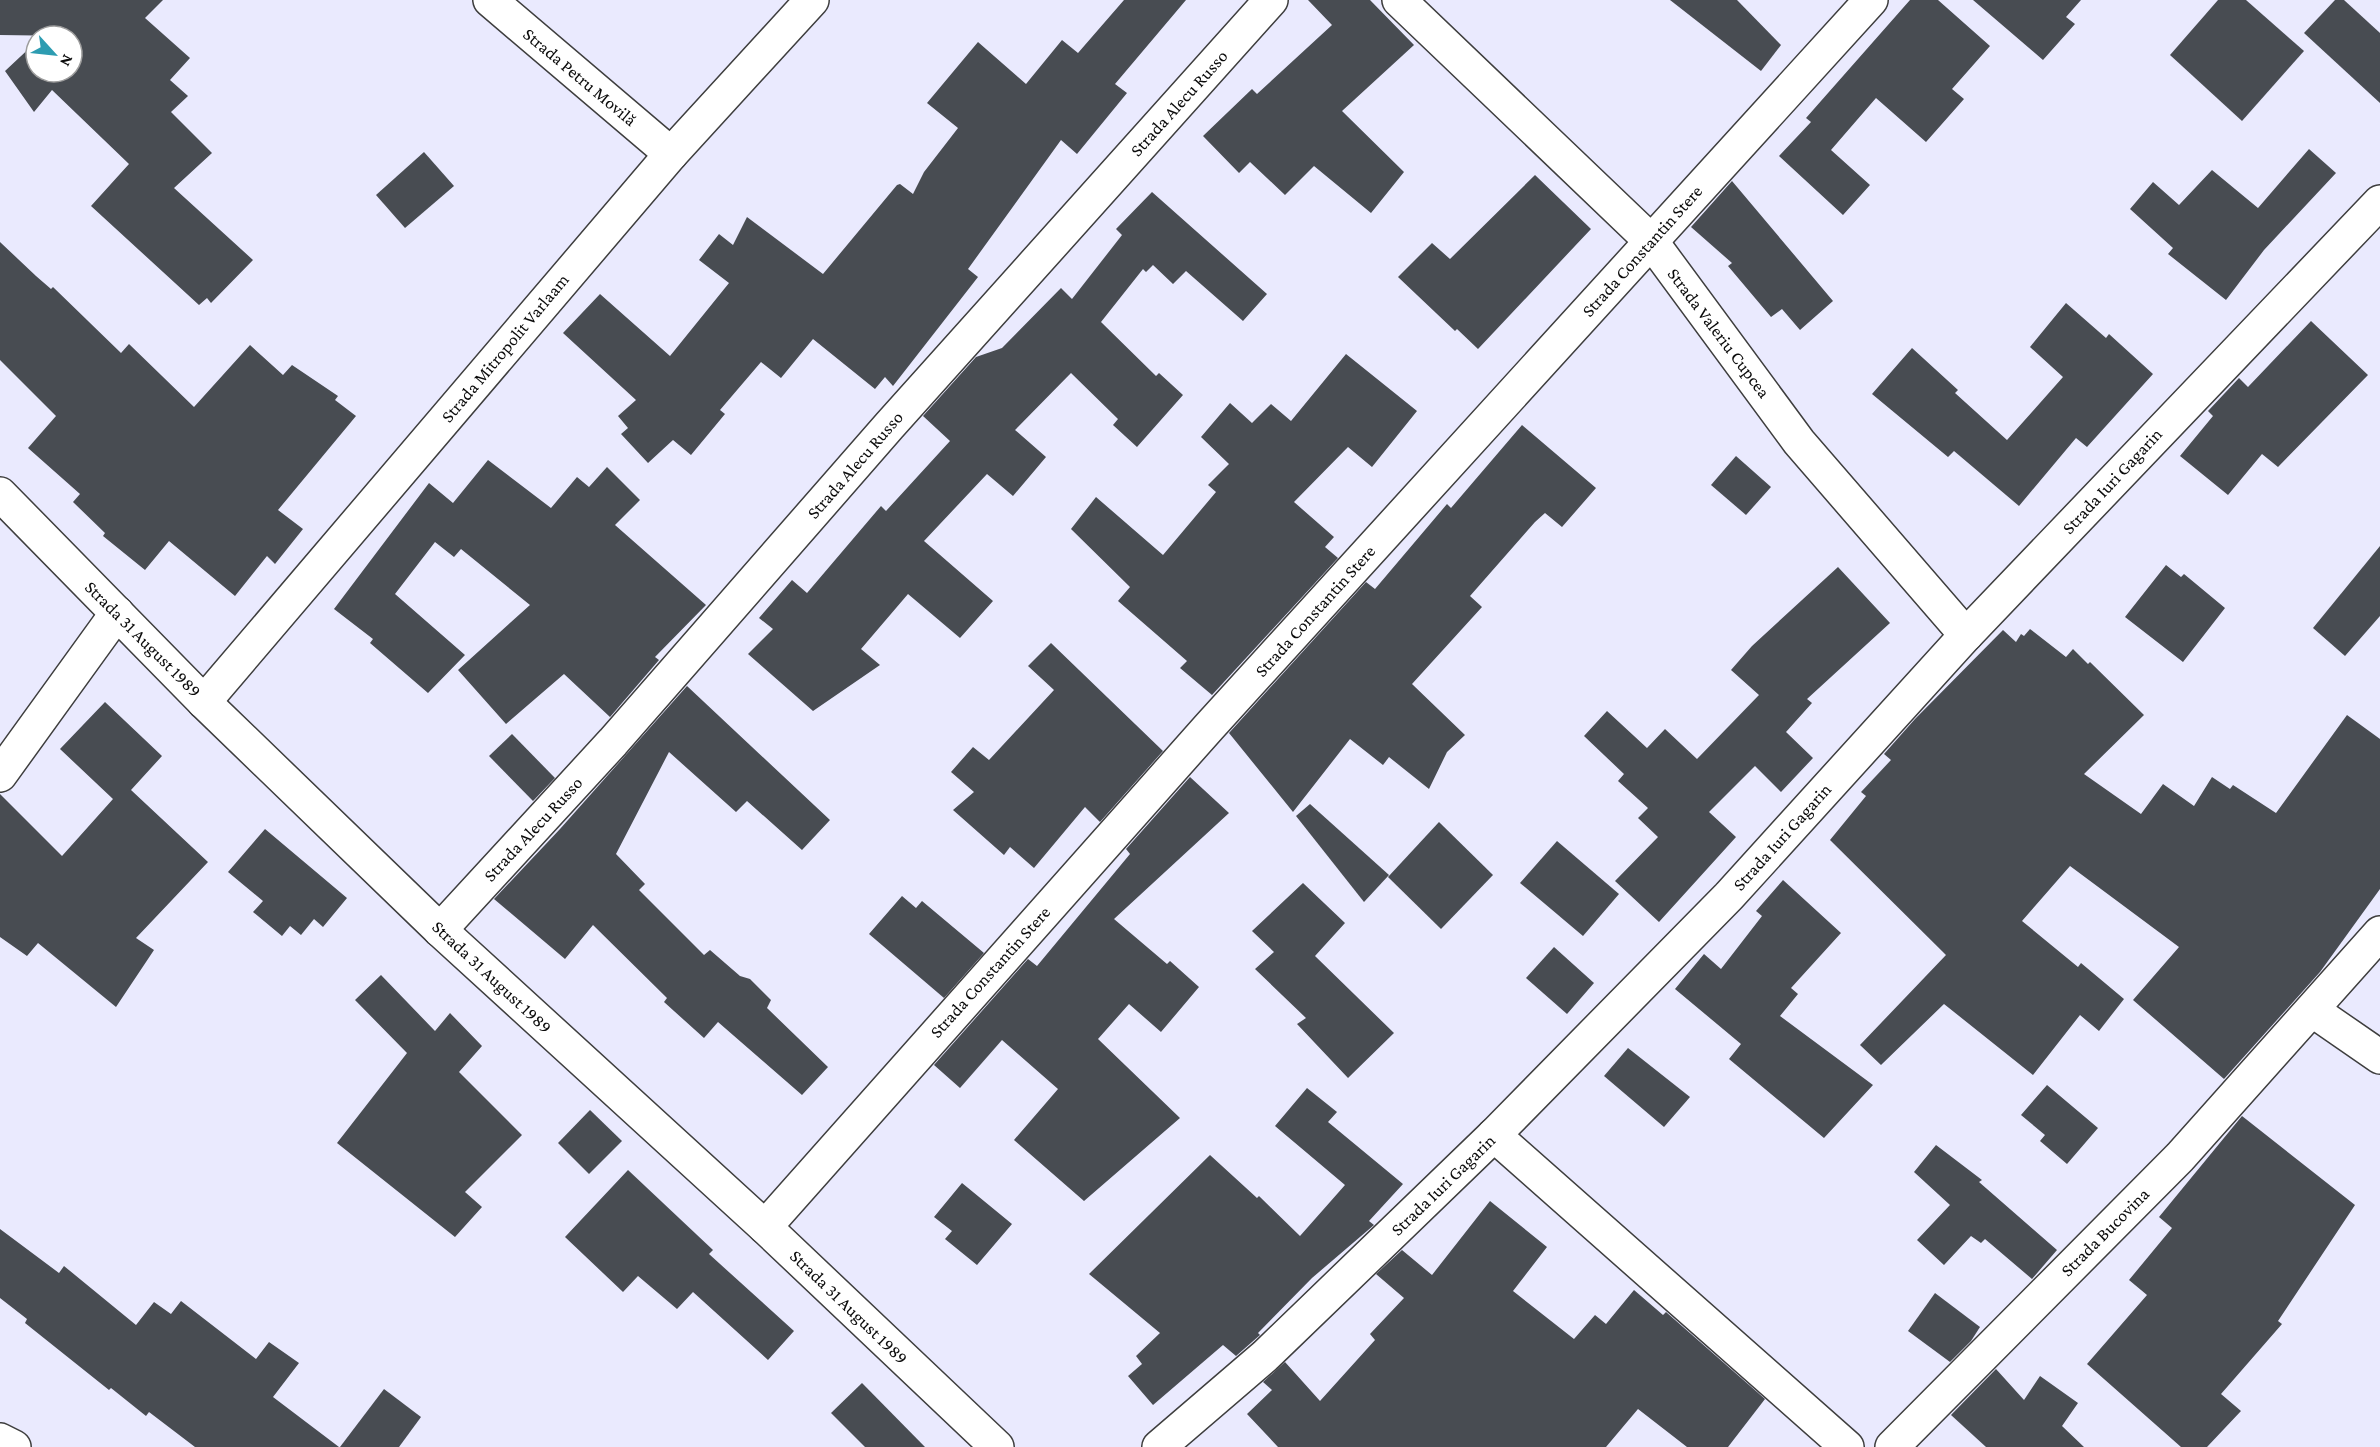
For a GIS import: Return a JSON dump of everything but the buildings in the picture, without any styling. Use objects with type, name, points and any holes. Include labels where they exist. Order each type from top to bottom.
[{"type":"street","name":"Strada Petru Movilă","points":[[490,0],[671,154]]},
{"type":"street","name":"Strada Mitropolit Varlaam","points":[[204,702],[671,154],[812,0]]},
{"type":"street","name":"Strada Alecu Russo","points":[[440,930],[613,742],[889,426],[1271,0]]},
{"type":"street","name":"Strada Valeriu Cupcea","points":[[1399,0],[1650,241],[1799,442],[1966,635]]},
{"type":"street","name":"Strada Constantin Stere","points":[[765,1227],[975,987],[1871,0]]},
{"type":"street","name":"Strada Iuri Gagarin","points":[[1160,1447],[1265,1356],[1494,1135],[1729,896],[1966,635],[2380,202]]},
{"type":"street","name":"Strada 31 August 1989","points":[[0,494],[204,702],[440,930],[765,1227],[997,1447]]},
{"type":"street","points":[[0,775],[117,613]]},
{"type":"street","name":"Strada Bucovina","points":[[1892,1447],[2180,1157],[2380,933]]},
{"type":"street","points":[[2312,1010],[2380,1057]]},
{"type":"street","points":[[1494,1135],[1847,1447]]},
{"type":"street","points":[[0,1440],[14,1447]]}]
